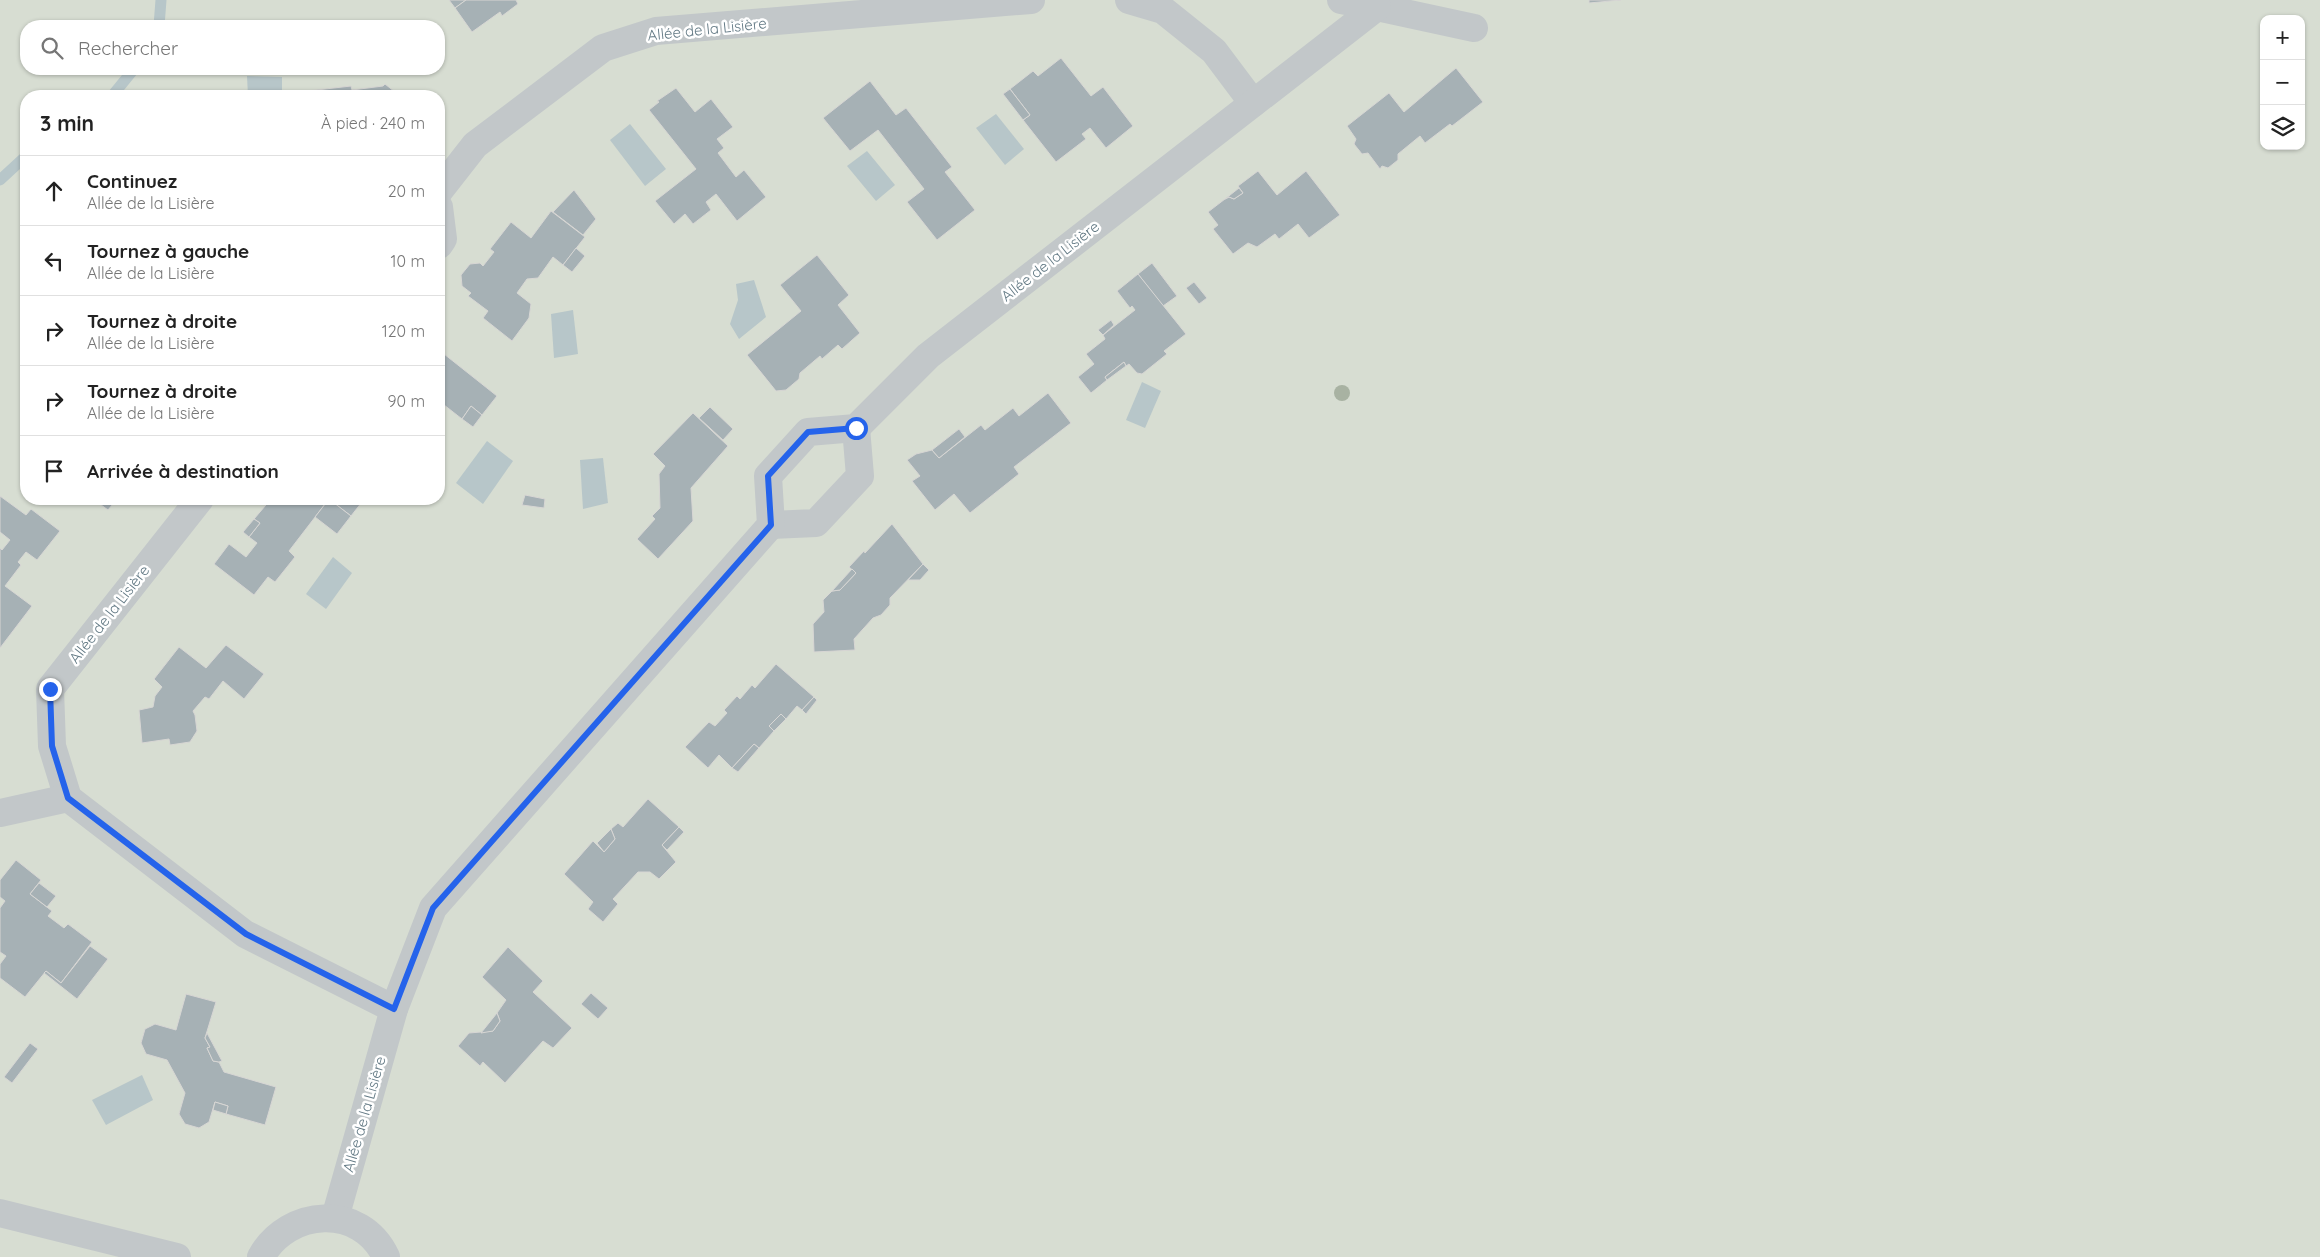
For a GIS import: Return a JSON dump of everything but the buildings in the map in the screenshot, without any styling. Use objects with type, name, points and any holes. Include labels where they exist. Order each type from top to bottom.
[{"type":"street","name":"Allée de la Lisière","points":[[445,183],[475,144],[603,48],[656,32],[1030,0]]},
{"type":"street","points":[[1129,0],[1163,10],[1214,51],[1253,104]]},
{"type":"street","points":[[1341,0],[1474,28]]},
{"type":"street","name":"Allée de la Lisière","points":[[856,428],[928,356],[1377,7]]},
{"type":"street","points":[[856,428],[860,476],[816,523],[771,525],[768,476],[808,432],[856,428]]},
{"type":"street","name":"Allée de la Lisière","points":[[68,798],[52,746],[50,689],[195,505]]},
{"type":"street","name":"Allée de la Lisière","points":[[335,1218],[394,1009],[433,908],[771,525]]},
{"type":"street","points":[[0,813],[68,798],[246,934],[394,1009]]},
{"type":"street","points":[[0,1213],[177,1257]]},
{"type":"street","points":[[261,1257],[274,1238],[292,1225],[313,1218],[335,1218],[354,1224],[370,1235],[386,1257]]},
{"type":"shaded area","points":[[0,0],[2320,0],[2320,1257],[0,1257]]},
{"type":"shaded area","points":[[247,76],[282,77],[282,90],[248,90]]},
{"type":"shaded area","points":[[996,114],[1024,149],[1005,165],[976,128]]},
{"type":"shaded area","points":[[630,124],[666,169],[645,186],[610,140]]},
{"type":"shaded area","points":[[867,151],[895,185],[876,201],[847,166]]},
{"type":"shaded area","points":[[754,280],[766,317],[739,339],[730,324],[738,300],[736,284]]},
{"type":"shaded area","points":[[573,310],[578,354],[554,358],[551,314]]},
{"type":"shaded area","points":[[1142,382],[1161,391],[1145,428],[1126,420]]},
{"type":"shaded area","points":[[487,441],[513,461],[483,504],[456,483]]},
{"type":"shaded area","points":[[603,458],[608,503],[583,509],[580,460]]},
{"type":"shaded area","points":[[333,557],[352,573],[326,609],[306,594]]},
{"type":"shaded area","points":[[142,1075],[153,1100],[106,1125],[92,1100]]},
{"type":"waterway","points":[[159,20],[161,0]]},
{"type":"waterway","points":[[117,90],[129,75]]},
{"type":"waterway","points":[[0,180],[20,162]]},
{"type":"route","points":[[50,689],[52,746],[68,798],[246,934],[394,1009],[433,908],[771,525],[768,476],[808,432],[856,428]]}]
